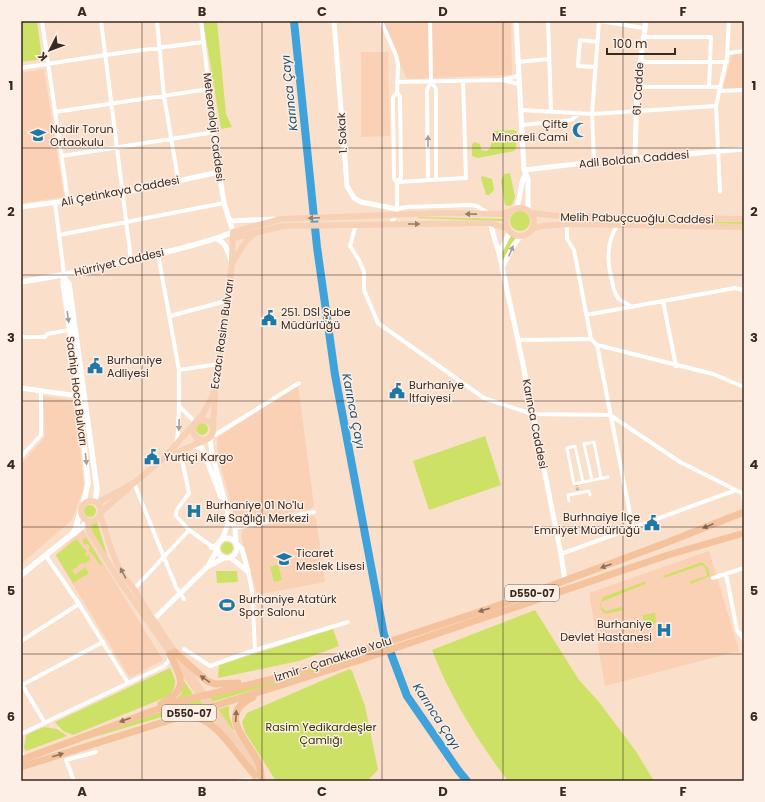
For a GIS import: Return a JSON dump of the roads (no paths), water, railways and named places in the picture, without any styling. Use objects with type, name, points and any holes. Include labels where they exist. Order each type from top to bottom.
[{"type":"highway","name":"İzmir - Çanakkale Yolu","points":[[22,759],[145,712],[177,702],[285,676],[420,630],[491,608],[744,512]]},
{"type":"highway","name":"İzmir - Çanakkale Yolu","points":[[21,767],[358,661],[668,555],[744,533]]},
{"type":"highway","points":[[173,653],[206,681],[221,685],[257,682]]},
{"type":"highway","points":[[145,712],[171,698],[178,692],[180,676],[173,653]]},
{"type":"highway","points":[[258,779],[259,764],[238,729],[236,710],[242,703],[272,688]]},
{"type":"highway","points":[[177,717],[197,717],[210,723],[258,779]]},
{"type":"main road","points":[[516,208],[529,212],[534,222],[532,229],[521,236],[509,230],[490,224],[347,224],[283,226],[233,235],[281,219],[397,212],[489,214],[509,212],[516,208]]},
{"type":"main road","points":[[509,212],[506,219],[509,230]]},
{"type":"main road","name":"Melih Pabuçcuoğlu Caddesi","points":[[529,212],[560,216],[744,219]]},
{"type":"main road","name":"Melih Pabuçcuoğlu Caddesi","points":[[532,229],[542,226],[567,224],[744,227]]},
{"type":"main road","points":[[232,264],[255,232]]},
{"type":"main road","name":"Hürriyet Caddesi","points":[[21,282],[64,276],[233,235]]},
{"type":"main road","name":"Eczacı Rasim Bulvarı","points":[[96,503],[127,485],[132,484],[164,458],[208,408],[215,391],[232,264],[233,235]]},
{"type":"main road","points":[[217,239],[222,240],[225,245],[232,264]]},
{"type":"main road","name":"Saahip Hoca Bulvarı","points":[[64,276],[63,282],[79,396],[88,483],[75,530],[71,535]]},
{"type":"main road","name":"Saahip Hoca Bulvarı","points":[[64,276],[69,284],[97,489],[96,503]]},
{"type":"main road","points":[[164,458],[209,438],[213,427],[215,391]]},
{"type":"main road","points":[[209,438],[198,439],[193,435],[192,428],[195,422],[205,420],[213,427]]},
{"type":"main road","points":[[132,484],[100,513],[96,520],[88,520],[82,515],[82,507],[88,501],[96,503],[100,513],[114,555],[124,576],[154,619],[180,664],[258,779]]},
{"type":"main road","points":[[21,575],[83,526],[88,520]]},
{"type":"main road","points":[[88,520],[89,532],[105,559],[173,653]]},
{"type":"street","points":[[42,21],[68,201]]},
{"type":"street","points":[[101,21],[131,260]]},
{"type":"street","points":[[157,21],[164,96],[178,179]]},
{"type":"street","name":"Meteoroloji Caddesi","points":[[201,21],[219,172],[224,203],[233,235]]},
{"type":"street","name":"1. Sokak","points":[[334,21],[346,186],[354,198],[361,202],[397,212]]},
{"type":"street","points":[[380,21],[396,55],[398,64],[397,92],[400,97],[400,177],[397,182],[397,212],[390,224]]},
{"type":"street","points":[[430,21],[432,81],[436,89],[436,180]]},
{"type":"street","points":[[516,21],[524,173],[521,195],[516,208]]},
{"type":"street","points":[[548,21],[551,111]]},
{"type":"street","points":[[594,162],[592,114],[599,21],[644,28]]},
{"type":"street","name":"61. Cadde","points":[[634,158],[639,62],[642,37],[646,21]]},
{"type":"street","points":[[720,192],[716,106],[728,53],[730,21]]},
{"type":"street","points":[[642,37],[711,37],[709,87]]},
{"type":"street","points":[[596,67],[578,66],[580,40],[598,42]]},
{"type":"street","points":[[21,68],[203,42]]},
{"type":"street","points":[[728,53],[744,52]]},
{"type":"street","points":[[518,62],[549,59]]},
{"type":"street","points":[[639,62],[726,62]]},
{"type":"street","points":[[397,82],[501,80],[519,76]]},
{"type":"street","points":[[397,182],[466,178],[463,80]]},
{"type":"street","points":[[501,80],[519,84]]},
{"type":"street","points":[[428,180],[427,90],[432,81]]},
{"type":"street","points":[[637,87],[709,87],[744,90]]},
{"type":"street","points":[[55,112],[209,90]]},
{"type":"street","points":[[397,92],[393,98],[394,179],[397,182]]},
{"type":"street","points":[[521,110],[592,114],[716,106]]},
{"type":"street","points":[[522,125],[571,120],[580,113]]},
{"type":"street","points":[[62,156],[214,132]]},
{"type":"street","name":"Adil Boldan Caddesi","points":[[524,173],[594,162],[744,149]]},
{"type":"street","name":"Ali Çetinkaya Caddesi","points":[[21,207],[123,193],[178,179],[219,172]]},
{"type":"street","points":[[524,173],[528,180],[529,212]]},
{"type":"street","points":[[55,203],[64,276]]},
{"type":"street","points":[[59,235],[224,203]]},
{"type":"street","points":[[229,221],[281,219]]},
{"type":"street","points":[[356,224],[350,246],[359,260],[364,272],[364,290],[378,323],[484,398],[532,414],[610,415],[680,462],[743,494],[744,502]]},
{"type":"street","name":"Karınca Caddesi","points":[[490,224],[499,253],[518,340],[561,554],[565,581]]},
{"type":"street","points":[[567,224],[567,240],[574,250],[591,339],[597,345],[676,366],[713,374],[744,387]]},
{"type":"street","points":[[618,224],[613,232],[609,245],[608,262],[614,290],[618,298],[632,307]]},
{"type":"street","points":[[499,253],[509,230]]},
{"type":"street","points":[[502,268],[513,246],[521,236]]},
{"type":"street","points":[[158,254],[179,370],[180,406],[176,443]]},
{"type":"street","points":[[586,315],[735,288],[744,290]]},
{"type":"street","points":[[170,316],[226,301]]},
{"type":"street","points":[[663,301],[676,366]]},
{"type":"street","points":[[21,336],[46,337],[47,334],[70,330]]},
{"type":"street","points":[[518,340],[591,339]]},
{"type":"street","points":[[597,345],[633,529]]},
{"type":"street","points":[[179,370],[218,364]]},
{"type":"street","points":[[231,558],[237,552],[235,528],[230,520],[209,438],[299,383]]},
{"type":"street","points":[[21,388],[41,392],[79,396]]},
{"type":"street","points":[[21,457],[41,435],[41,392]]},
{"type":"street","points":[[180,406],[195,422]]},
{"type":"street","points":[[601,478],[594,442],[567,448],[574,484],[608,477]]},
{"type":"street","points":[[584,444],[592,480]]},
{"type":"street","points":[[190,446],[202,448],[207,456],[227,516],[228,524],[222,539],[218,544],[211,548]]},
{"type":"street","points":[[575,446],[583,482]]},
{"type":"street","points":[[180,450],[189,493],[176,511],[176,516],[189,530],[211,548],[217,550],[219,555],[224,558]]},
{"type":"street","points":[[132,484],[180,594],[184,599]]},
{"type":"street","points":[[561,554],[633,529],[736,490]]},
{"type":"street","points":[[569,501],[568,495],[589,491],[590,495]]},
{"type":"street","points":[[235,528],[314,512]]},
{"type":"street","points":[[134,589],[189,530]]},
{"type":"street","points":[[222,539],[229,538],[242,549],[252,591],[255,650]]},
{"type":"street","points":[[154,619],[207,567],[217,550],[218,544]]},
{"type":"street","points":[[46,556],[104,642],[128,683]]},
{"type":"street","points":[[207,567],[224,558],[231,558],[248,572]]},
{"type":"street","points":[[713,578],[744,568]]},
{"type":"street","points":[[726,574],[737,630],[744,640]]},
{"type":"street","points":[[21,641],[79,604]]},
{"type":"street","points":[[184,649],[210,666],[255,650],[348,622]]},
{"type":"street","points":[[46,723],[22,684],[104,642]]},
{"type":"street","points":[[21,734],[164,666],[173,653]]},
{"type":"street","points":[[21,751],[22,759]]},
{"type":"street","points":[[74,781],[66,760],[96,752]]},
{"type":"street","points":[[237,781],[258,779]]},
{"type":"waterway","name":"Karınca Çayı","points":[[294,21],[317,247],[335,375],[384,635],[407,696],[467,781]]},
{"type":"tunnel","points":[[576,483],[578,491]]},
{"type":"place","name":"Çifte Minareli Cami","points":[[580,130]]},
{"type":"place","name":"Nadir Torun Ortaokulu","points":[[38,135]]},
{"type":"place","name":"251. DSİ Şube Müdürlüğü","points":[[269,318]]},
{"type":"place","name":"Burhaniye Adliyesi","points":[[95,366]]},
{"type":"place","name":"Burhaniye İtfaiyesi","points":[[397,391]]},
{"type":"place","name":"Yurtiçi Kargo","points":[[152,457]]},
{"type":"place","name":"Burhaniye 01 No'lu Aile Sağlığı Merkezi","points":[[194,511]]},
{"type":"place","name":"Burhnaiye İlçe Emniyet Müdürlüğü","points":[[652,523]]},
{"type":"place","name":"Ticaret Meslek Lisesi","points":[[284,559]]},
{"type":"place","name":"Burhaniye Atatürk Spor Salonu","points":[[227,605]]},
{"type":"place","name":"Burhaniye Devlet Hastanesi","points":[[664,630]]},
{"type":"park label","name":"Rasim Yedikardeşler Çamlığı","points":[[321,733]]}]
